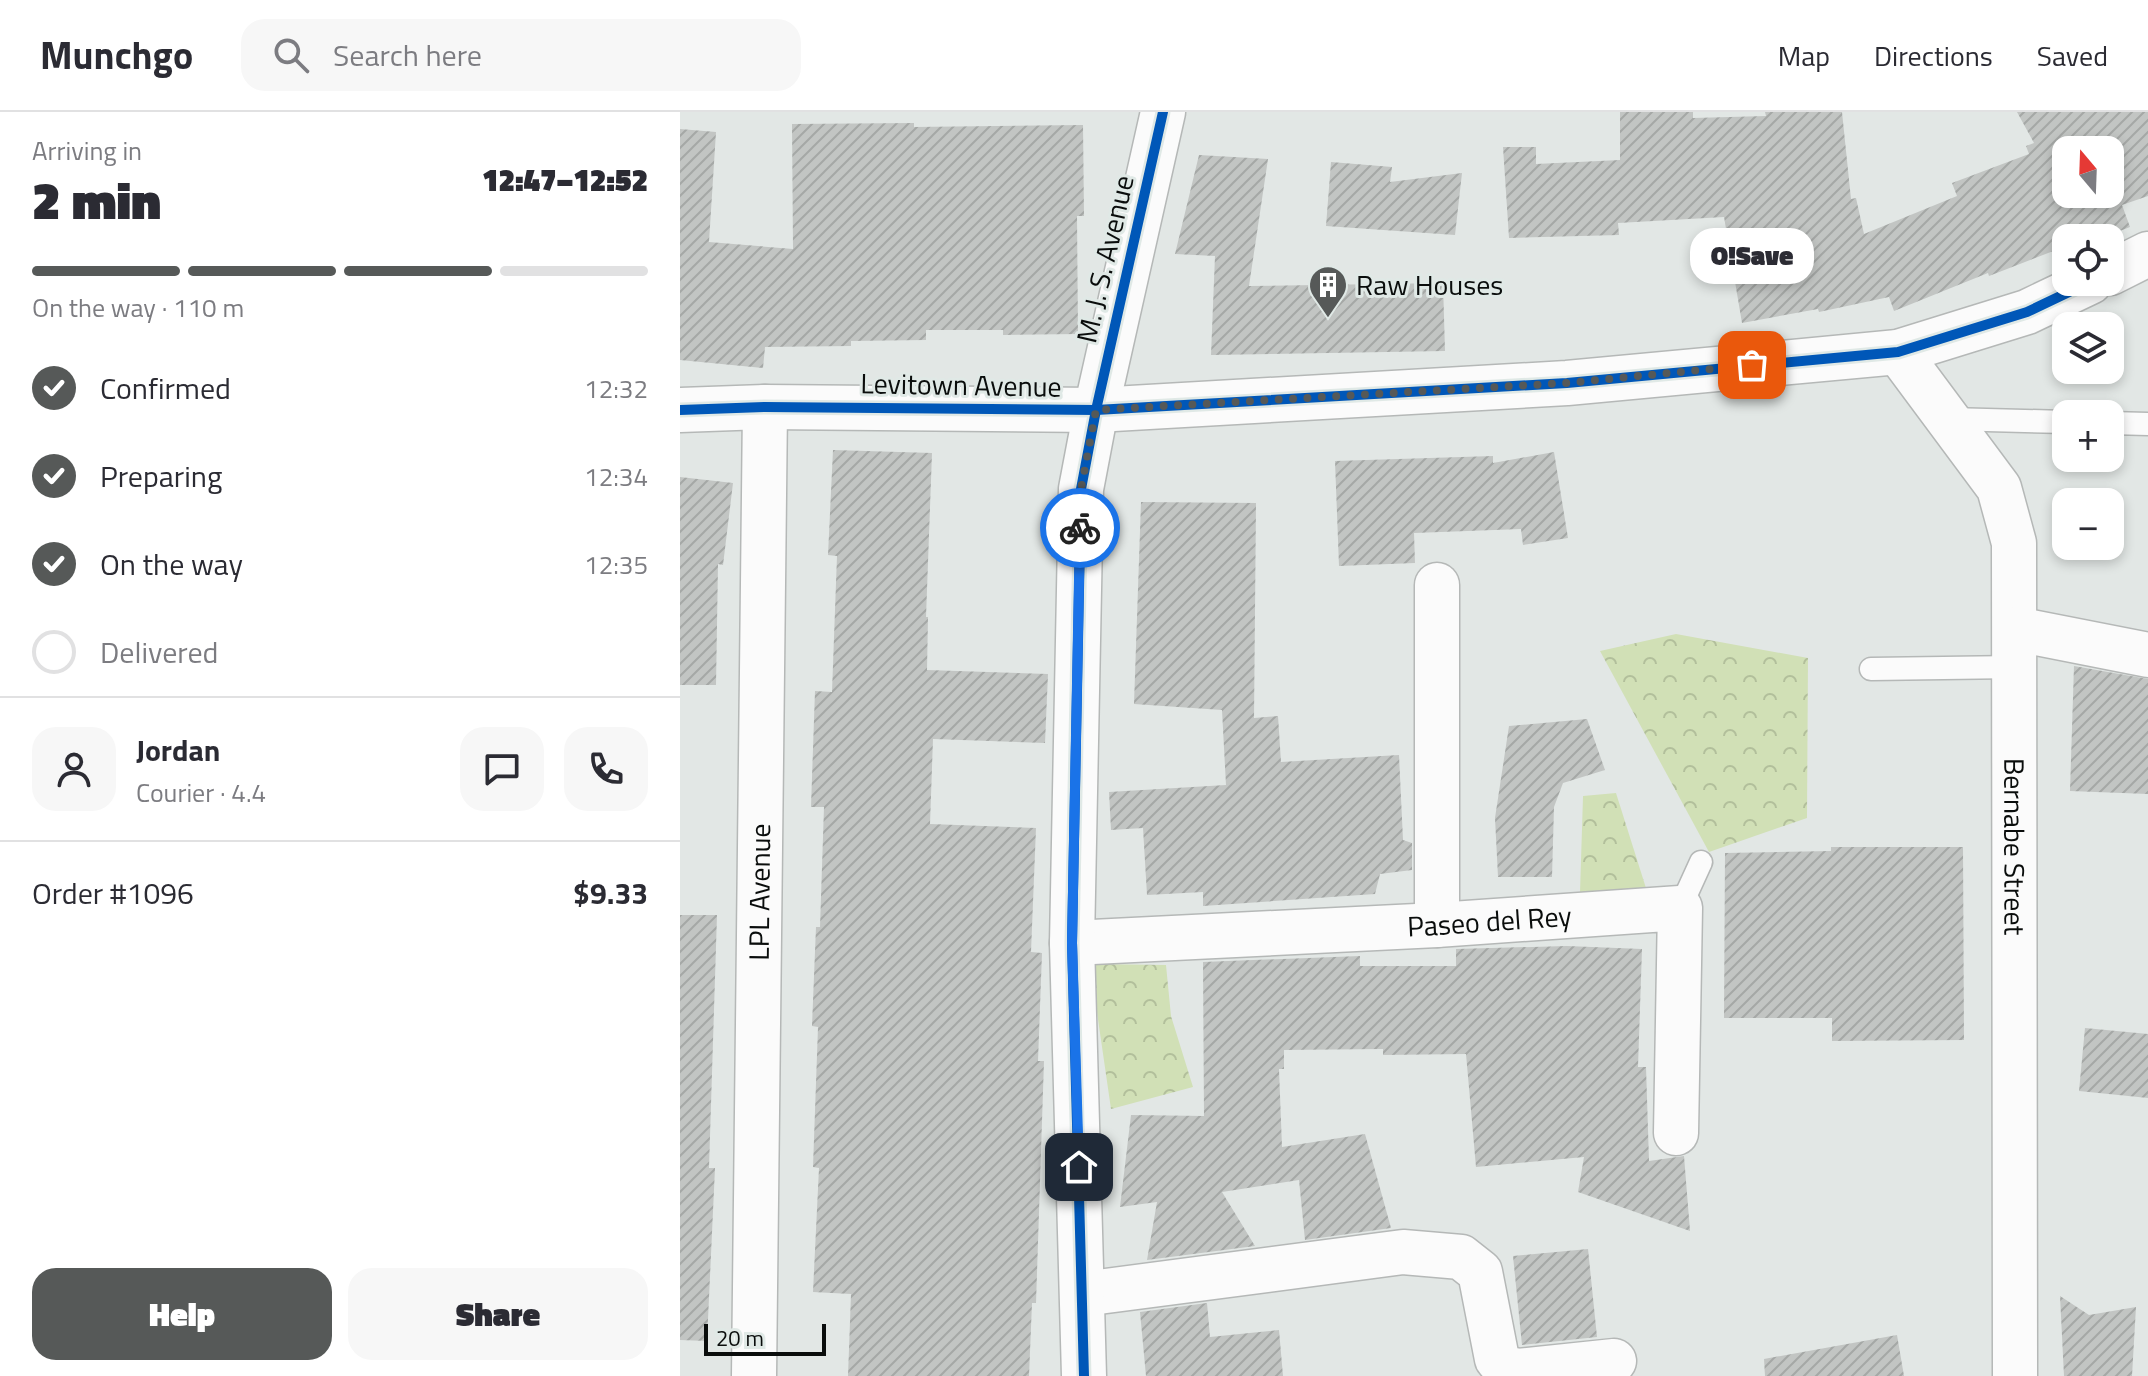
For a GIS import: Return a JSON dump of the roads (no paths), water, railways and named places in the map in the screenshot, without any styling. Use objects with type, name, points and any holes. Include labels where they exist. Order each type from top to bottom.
[{"type":"street","name":"M. J. S. Avenue","points":[[1084,1376],[1072,943],[1081,489],[1163,112]]},
{"type":"street","points":[[2124,266],[2148,254]]},
{"type":"street","name":"Levitown Avenue","points":[[680,410],[765,407],[1096,410],[1567,383],[1898,352],[2027,312],[2061,296]]},
{"type":"street","name":"Bernabe Street","points":[[1898,352],[1999,488],[2014,543],[2015,1376]]},
{"type":"street","name":"LPL Avenue","points":[[754,1376],[765,407]]},
{"type":"street","points":[[1437,585],[1437,925]]},
{"type":"street","points":[[2016,648],[2148,655]]},
{"type":"street","points":[[1676,1133],[1680,908]]},
{"type":"street","name":"Paseo del Rey","points":[[1072,943],[1437,925],[1680,908]]},
{"type":"street","points":[[1083,1294],[1403,1252],[1461,1257],[1480,1272],[1497,1359],[1505,1368],[1518,1371],[1614,1361]]},
{"type":"lane","points":[[1949,419],[2052,422]]},
{"type":"lane","points":[[2124,423],[2148,424]]},
{"type":"lane","points":[[1871,669],[2016,648]]},
{"type":"lane","points":[[1680,908],[1701,862]]},
{"type":"place","name":"Raw Houses","points":[[1328,319]]},
{"type":"place","name":"O!Save","points":[[1752,365]]}]
